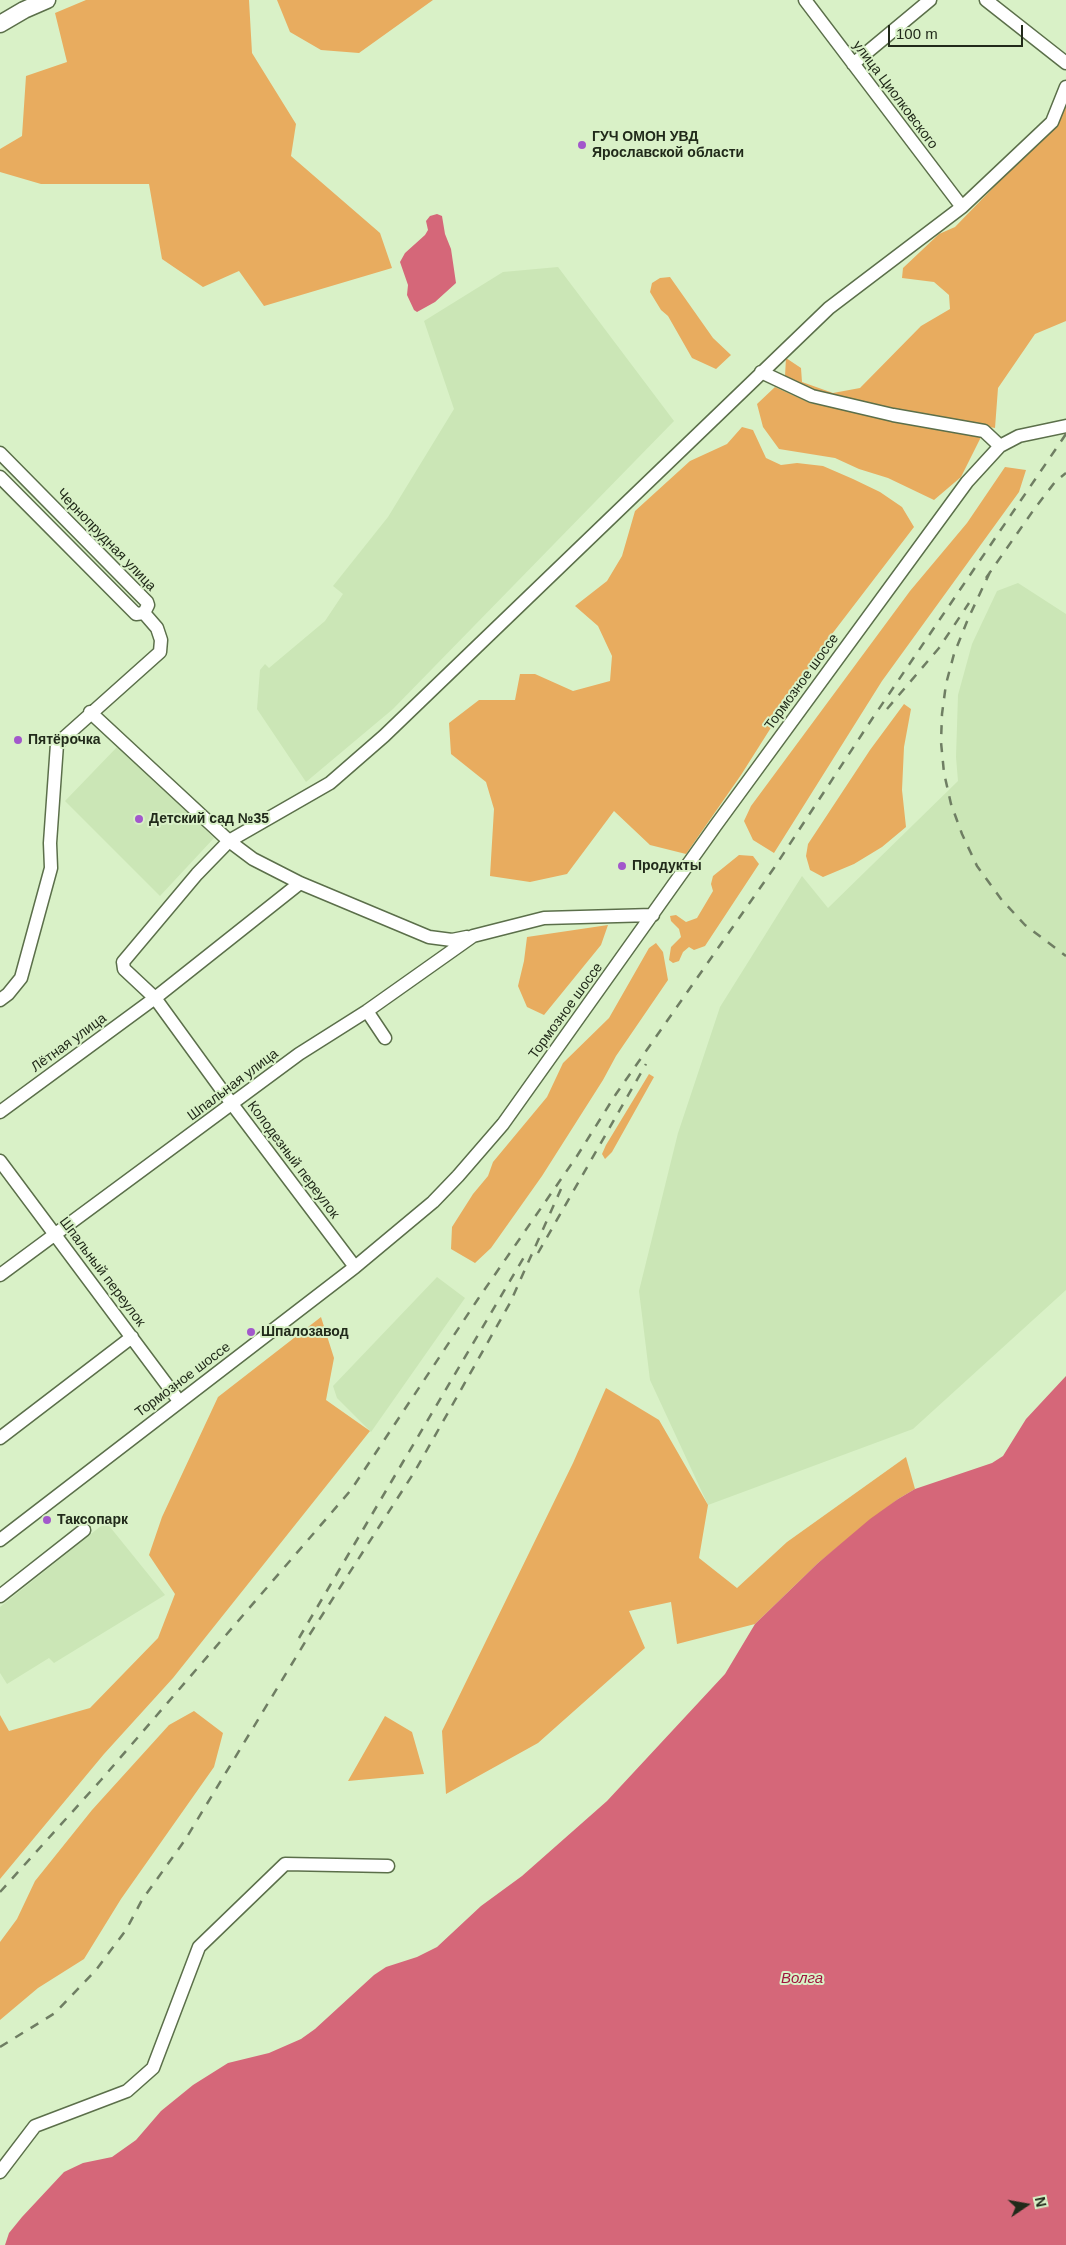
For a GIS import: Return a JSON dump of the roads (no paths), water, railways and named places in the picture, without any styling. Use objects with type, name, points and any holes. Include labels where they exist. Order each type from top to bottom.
[{"type":"main road","points":[[0,24],[24,10],[47,0]]},
{"type":"street","name":"улица Циолковского","points":[[804,0],[962,207]]},
{"type":"street","points":[[853,64],[930,0]]},
{"type":"street","points":[[986,0],[1066,63]]},
{"type":"street","name":"Колодезный переулок","points":[[355,1267],[155,998],[124,969],[123,962],[197,874],[229,841],[330,783],[377,742],[829,308],[962,207],[1052,122],[1066,87]]},
{"type":"street","points":[[761,372],[812,396],[984,431],[1000,446]]},
{"type":"street","name":"Тормозное шоссе","points":[[0,1540],[355,1267],[433,1202],[483,1149],[653,915],[716,824],[967,482],[1000,446],[1019,436],[1066,426]]},
{"type":"street","name":"Чернопрудная улица","points":[[0,453],[146,602],[148,607],[144,612],[136,614],[0,477]]},
{"type":"street","points":[[0,1000],[8,994],[21,978],[50,868],[57,744],[90,712],[160,652],[161,640],[157,628],[144,612]]},
{"type":"street","points":[[90,712],[229,841],[253,859],[300,883],[429,937],[452,940],[473,936]]},
{"type":"street","name":"Лётная улица","points":[[0,1112],[155,998],[300,883]]},
{"type":"street","name":"Шпальная улица","points":[[0,1275],[298,1054],[366,1011],[473,936],[490,930],[544,918],[653,915]]},
{"type":"street","points":[[366,1011],[385,1038]]},
{"type":"street","name":"Шпальный переулок","points":[[0,1161],[179,1401]]},
{"type":"street","points":[[0,1438],[132,1337]]},
{"type":"street","points":[[0,1595],[84,1530]]},
{"type":"street","points":[[0,2172],[36,2126],[127,2091],[153,2068],[199,1947],[285,1864],[388,1866]]},
{"type":"water","points":[[437,214],[442,216],[445,234],[451,249],[456,283],[435,302],[417,312],[414,310],[407,295],[408,285],[400,262],[405,253],[425,235],[428,230],[426,221],[430,216]]},
{"type":"water","name":"Волга","points":[[1066,1376],[1066,2245],[5,2245],[9,2233],[64,2172],[83,2163],[112,2157],[136,2140],[161,2111],[193,2085],[228,2063],[269,2053],[301,2039],[315,2029],[374,1975],[386,1967],[417,1957],[437,1947],[481,1906],[522,1876],[607,1801],[725,1674],[755,1624],[818,1563],[870,1519],[915,1489],[992,1463],[1003,1456],[1026,1419]]},
{"type":"railway","points":[[0,1892],[101,1780],[351,1490],[478,1299],[577,1156],[616,1094],[774,868],[872,719],[1066,434]]},
{"type":"railway","points":[[986,578],[1035,508],[1055,482],[1066,473]]},
{"type":"railway","points":[[990,572],[954,654],[946,684],[941,742],[944,773],[951,804],[977,866],[1001,899],[1025,925],[1066,956]]},
{"type":"railway","points":[[887,709],[939,648],[969,603]]},
{"type":"railway","points":[[538,1253],[646,1064]]},
{"type":"railway","points":[[0,2047],[55,2013],[96,1970],[126,1930],[142,1900],[185,1840],[310,1634],[415,1471],[510,1303],[561,1189]]},
{"type":"railway","points":[[299,1638],[524,1257]]},
{"type":"place","name":"ГУЧ ОМОН УВД Ярославской области","points":[[582,145]]},
{"type":"place","name":"Пятёрочка","points":[[18,740]]},
{"type":"place","name":"Детский сад №35","points":[[139,819]]},
{"type":"place","name":"Продукты","points":[[622,866]]},
{"type":"place","name":"Шпалозавод","points":[[251,1332]]},
{"type":"place","name":"Таксопарк","points":[[47,1520]]}]
